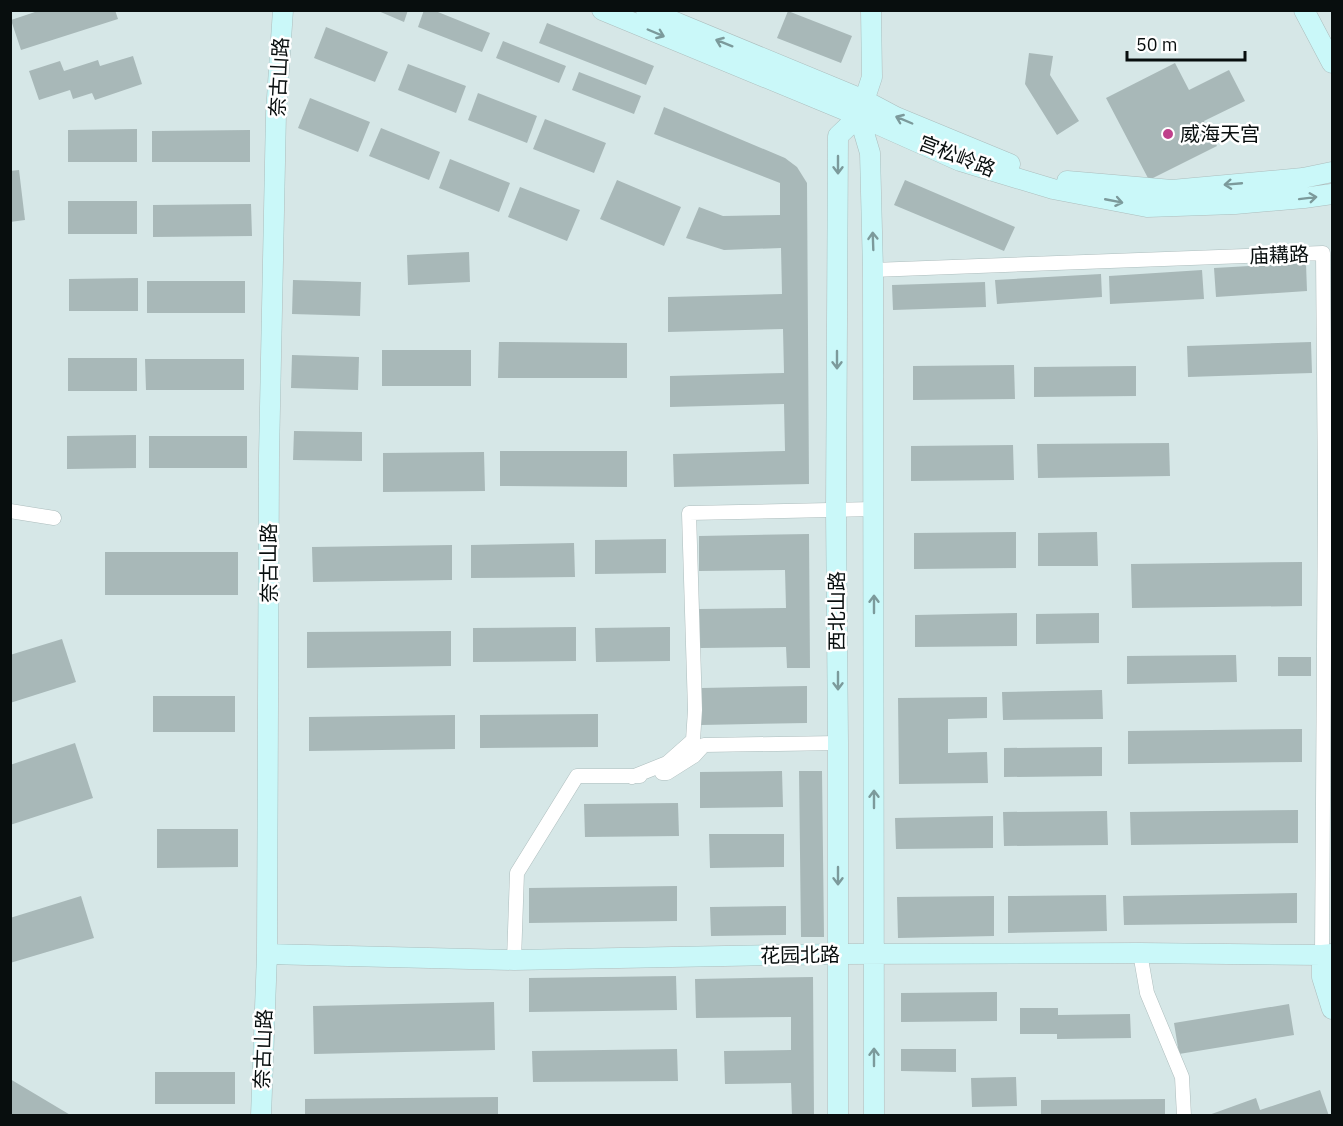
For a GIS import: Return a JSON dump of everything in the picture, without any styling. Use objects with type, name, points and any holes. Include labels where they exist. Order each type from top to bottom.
[{"type":"main road","name":"奈古山路","points":[[261,1116],[267,954],[269,456],[276,113],[283,10]]},
{"type":"main road","name":"宫松岭路","points":[[602,10],[827,104],[862,108],[960,160],[1053,189],[1147,207],[1235,204],[1332,194]]},
{"type":"main road","points":[[646,10],[862,108],[896,117],[1045,179],[1172,190],[1303,178],[1332,172]]},
{"type":"main road","name":"西北山路","points":[[838,1116],[836,510],[838,136],[862,108],[872,77],[871,10]]},
{"type":"main road","points":[[1304,10],[1332,63]]},
{"type":"main road","name":"西北山路","points":[[862,108],[870,153],[873,270],[874,1116]]},
{"type":"main road","name":"花园北路","points":[[267,954],[514,960],[837,954],[1327,955]]},
{"type":"main road","name":"庙耩路","points":[[1327,955],[1322,977],[1332,1009]]},
{"type":"street","name":"庙耩路","points":[[873,270],[1323,253],[1329,496],[1327,955]]},
{"type":"street","points":[[632,777],[667,763],[693,740],[695,710],[689,513],[874,509]]},
{"type":"street","points":[[10,511],[54,518]]},
{"type":"street","points":[[514,960],[517,873],[577,776],[632,777],[667,773],[694,756],[704,745],[838,743]]},
{"type":"street","points":[[1140,953],[1148,993],[1182,1077],[1184,1116]]},
{"type":"building","points":[[41,10],[115,10],[118,19],[21,50],[11,20]]},
{"type":"building","points":[[376,10],[408,10],[404,22]]},
{"type":"building","points":[[424,10],[433,10],[490,33],[482,52],[418,27]]},
{"type":"building","points":[[788,11],[852,36],[841,63],[777,38]]},
{"type":"building","points":[[547,23],[654,66],[646,85],[539,43]]},
{"type":"building","points":[[326,27],[388,52],[375,82],[314,58]]},
{"type":"building","points":[[503,41],[566,66],[559,83],[496,58]]},
{"type":"building","points":[[1029,53],[1053,56],[1050,75],[1079,121],[1057,135],[1025,84]]},
{"type":"building","points":[[133,56],[142,84],[95,100],[92,93],[73,99],[70,90],[39,100],[29,71],[60,61],[64,71],[98,60],[100,66]]},
{"type":"building","name":"威海天宫","points":[[1175,63],[1189,90],[1229,70],[1245,101],[1204,121],[1217,146],[1149,180],[1106,98]]},
{"type":"building","points":[[408,64],[466,86],[456,113],[398,90]]},
{"type":"building","points":[[579,72],[641,96],[634,114],[572,90]]},
{"type":"building","points":[[478,93],[537,116],[527,143],[468,120]]},
{"type":"building","points":[[310,98],[370,122],[358,152],[298,128]]},
{"type":"building","points":[[664,107],[785,158],[797,167],[807,183],[809,484],[674,487],[673,454],[785,451],[784,404],[670,407],[670,376],[784,373],[783,329],[668,332],[668,297],[782,294],[781,248],[724,250],[686,238],[699,207],[723,216],[780,215],[780,183],[654,134]]},
{"type":"building","points":[[545,119],[606,143],[594,173],[533,149]]},
{"type":"building","points":[[381,128],[440,152],[429,180],[369,156]]},
{"type":"building","points":[[137,129],[137,162],[68,162],[68,130]]},
{"type":"building","points":[[250,130],[250,162],[152,162],[152,131]]},
{"type":"building","points":[[450,159],[510,183],[499,212],[439,188]]},
{"type":"building","points":[[19,170],[25,220],[10,222],[10,171]]},
{"type":"building","points":[[617,180],[681,207],[664,246],[600,219]]},
{"type":"building","points":[[905,180],[1015,227],[1004,251],[894,205]]},
{"type":"building","points":[[520,187],[580,210],[567,241],[508,217]]},
{"type":"building","points":[[68,201],[137,201],[137,234],[68,234]]},
{"type":"building","points":[[251,204],[252,236],[153,237],[153,205]]},
{"type":"building","points":[[469,252],[470,282],[408,285],[407,255]]},
{"type":"building","points":[[1306,263],[1307,291],[1216,297],[1214,268]]},
{"type":"building","points":[[1202,270],[1204,299],[1110,304],[1109,276]]},
{"type":"building","points":[[1101,274],[1102,297],[997,304],[995,280]]},
{"type":"building","points":[[138,278],[138,311],[69,311],[69,279]]},
{"type":"building","points":[[293,280],[361,282],[360,316],[292,314]]},
{"type":"building","points":[[147,281],[245,281],[245,313],[147,313]]},
{"type":"building","points":[[985,282],[986,307],[893,310],[892,285]]},
{"type":"building","points":[[499,342],[627,343],[627,378],[498,378]]},
{"type":"building","points":[[1311,342],[1312,373],[1188,377],[1187,346]]},
{"type":"building","points":[[382,350],[471,350],[471,386],[382,386]]},
{"type":"building","points":[[292,355],[359,357],[358,390],[291,388]]},
{"type":"building","points":[[68,358],[137,358],[137,391],[68,391]]},
{"type":"building","points":[[145,359],[244,359],[244,390],[146,390]]},
{"type":"building","points":[[1014,365],[1015,399],[913,400],[913,366]]},
{"type":"building","points":[[1136,366],[1136,396],[1034,397],[1034,367]]},
{"type":"building","points":[[294,431],[362,432],[362,461],[293,460]]},
{"type":"building","points":[[136,435],[136,468],[67,469],[67,436]]},
{"type":"building","points":[[149,436],[247,436],[247,468],[149,468]]},
{"type":"building","points":[[1169,443],[1170,476],[1038,478],[1037,444]]},
{"type":"building","points":[[1013,445],[1014,480],[911,481],[911,446]]},
{"type":"building","points":[[500,451],[627,451],[627,487],[500,486]]},
{"type":"building","points":[[484,452],[485,491],[383,492],[383,453]]},
{"type":"building","points":[[1016,532],[1016,568],[914,569],[914,533]]},
{"type":"building","points":[[1097,532],[1098,566],[1038,566],[1038,533]]},
{"type":"building","points":[[809,534],[810,668],[787,668],[786,647],[700,648],[699,609],[786,608],[785,570],[699,571],[699,536]]},
{"type":"building","points":[[666,539],[666,573],[595,574],[595,540]]},
{"type":"building","points":[[574,543],[575,577],[471,578],[471,545]]},
{"type":"building","points":[[452,545],[452,580],[313,582],[312,547]]},
{"type":"building","points":[[105,552],[238,552],[238,595],[105,595]]},
{"type":"building","points":[[1302,562],[1302,606],[1132,608],[1131,564]]},
{"type":"building","points":[[1017,613],[1017,646],[915,647],[915,615]]},
{"type":"building","points":[[1099,613],[1099,643],[1036,644],[1036,614]]},
{"type":"building","points":[[576,627],[576,661],[473,662],[473,628]]},
{"type":"building","points":[[670,627],[670,661],[596,662],[595,628]]},
{"type":"building","points":[[451,631],[451,666],[307,668],[307,632]]},
{"type":"building","points":[[62,639],[76,682],[10,703],[10,655]]},
{"type":"building","points":[[1236,655],[1237,682],[1127,684],[1127,656]]},
{"type":"building","points":[[1278,657],[1311,657],[1311,676],[1278,676]]},
{"type":"building","points":[[807,686],[807,723],[701,725],[701,688]]},
{"type":"building","points":[[1102,690],[1103,719],[1003,720],[1002,692]]},
{"type":"building","points":[[153,696],[235,696],[235,732],[153,732]]},
{"type":"building","points":[[987,697],[987,718],[948,719],[948,753],[987,752],[988,783],[899,784],[898,698]]},
{"type":"building","points":[[598,714],[598,747],[480,748],[480,715]]},
{"type":"building","points":[[455,715],[455,749],[309,751],[309,717]]},
{"type":"building","points":[[1302,729],[1302,762],[1128,764],[1128,731]]},
{"type":"building","points":[[75,743],[93,798],[10,825],[10,765]]},
{"type":"building","points":[[1102,747],[1102,776],[1004,777],[1004,748]]},
{"type":"building","points":[[782,771],[783,807],[700,808],[700,772]]},
{"type":"building","points":[[799,771],[822,771],[824,937],[801,937]]},
{"type":"building","points":[[678,803],[679,836],[585,837],[584,804]]},
{"type":"building","points":[[1298,810],[1298,843],[1131,845],[1130,812]]},
{"type":"building","points":[[1107,811],[1108,845],[1004,846],[1003,812]]},
{"type":"building","points":[[993,816],[993,848],[896,849],[895,818]]},
{"type":"building","points":[[157,829],[238,829],[238,867],[157,868]]},
{"type":"building","points":[[709,834],[784,834],[784,867],[710,868]]},
{"type":"building","points":[[677,886],[677,921],[529,923],[529,888]]},
{"type":"building","points":[[1297,893],[1297,923],[1124,925],[1123,896]]},
{"type":"building","points":[[1106,895],[1107,931],[1008,933],[1008,896]]},
{"type":"building","points":[[81,896],[94,938],[10,963],[10,918]]},
{"type":"building","points":[[994,896],[994,936],[898,938],[897,897]]},
{"type":"building","points":[[786,906],[786,935],[711,936],[710,907]]},
{"type":"building","points":[[676,976],[677,1010],[529,1012],[529,978]]},
{"type":"building","points":[[813,977],[814,1116],[792,1116],[791,1083],[725,1084],[724,1051],[791,1050],[791,1017],[696,1018],[695,979]]},
{"type":"building","points":[[997,992],[997,1021],[901,1022],[901,993]]},
{"type":"building","points":[[494,1002],[495,1050],[314,1054],[313,1006]]},
{"type":"building","points":[[1289,1004],[1294,1035],[1179,1054],[1174,1023]]},
{"type":"building","points":[[1020,1008],[1058,1008],[1058,1015],[1130,1014],[1131,1038],[1057,1039],[1057,1034],[1020,1034]]},
{"type":"building","points":[[677,1049],[678,1081],[533,1082],[532,1051]]},
{"type":"building","points":[[901,1049],[956,1049],[956,1072],[901,1071]]},
{"type":"building","points":[[155,1072],[235,1072],[235,1104],[155,1104]]},
{"type":"building","points":[[1016,1077],[1017,1106],[972,1107],[971,1078]]},
{"type":"building","points":[[10,1079],[72,1116],[10,1116]]},
{"type":"building","points":[[1320,1090],[1329,1116],[1206,1116],[1256,1098],[1260,1110]]},
{"type":"building","points":[[498,1097],[498,1116],[305,1116],[305,1099]]},
{"type":"building","points":[[1165,1099],[1165,1116],[1041,1116],[1041,1100]]},
{"type":"place","name":"威海天宫","points":[[1168,134]]}]
